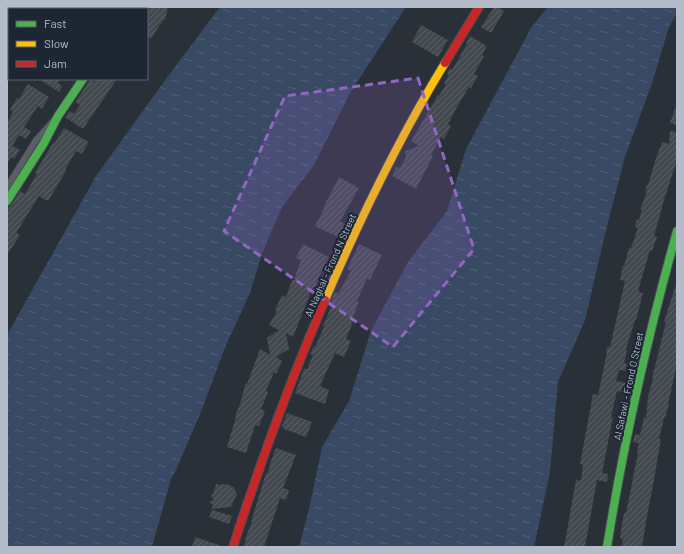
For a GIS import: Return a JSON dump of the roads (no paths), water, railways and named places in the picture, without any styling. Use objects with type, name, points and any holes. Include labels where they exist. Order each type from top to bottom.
[{"type":"street","name":"Al Naghal - Frond N Street","points":[[233,547],[260,464],[281,407],[309,336],[346,252],[408,129],[449,56],[479,7]]},
{"type":"street","points":[[7,187],[44,143],[58,116],[82,80]]},
{"type":"street","points":[[7,201],[22,170]]},
{"type":"street","name":"Al Safawi - Frond O Street","points":[[607,547],[633,405],[652,321],[677,231]]},
{"type":"water","points":[[7,7],[44,7],[8,8],[7,57]]},
{"type":"water","points":[[220,7],[406,7],[350,93],[314,165],[282,207],[263,251],[250,293],[226,345],[202,409],[171,479],[152,547],[7,547],[7,335],[96,176]]},
{"type":"water","points":[[548,7],[677,7],[677,13],[669,27],[651,86],[625,157],[585,320],[558,382],[550,472],[534,547],[299,547],[309,509],[322,447],[349,401],[371,331],[408,262],[447,211],[466,149],[532,26]]}]
